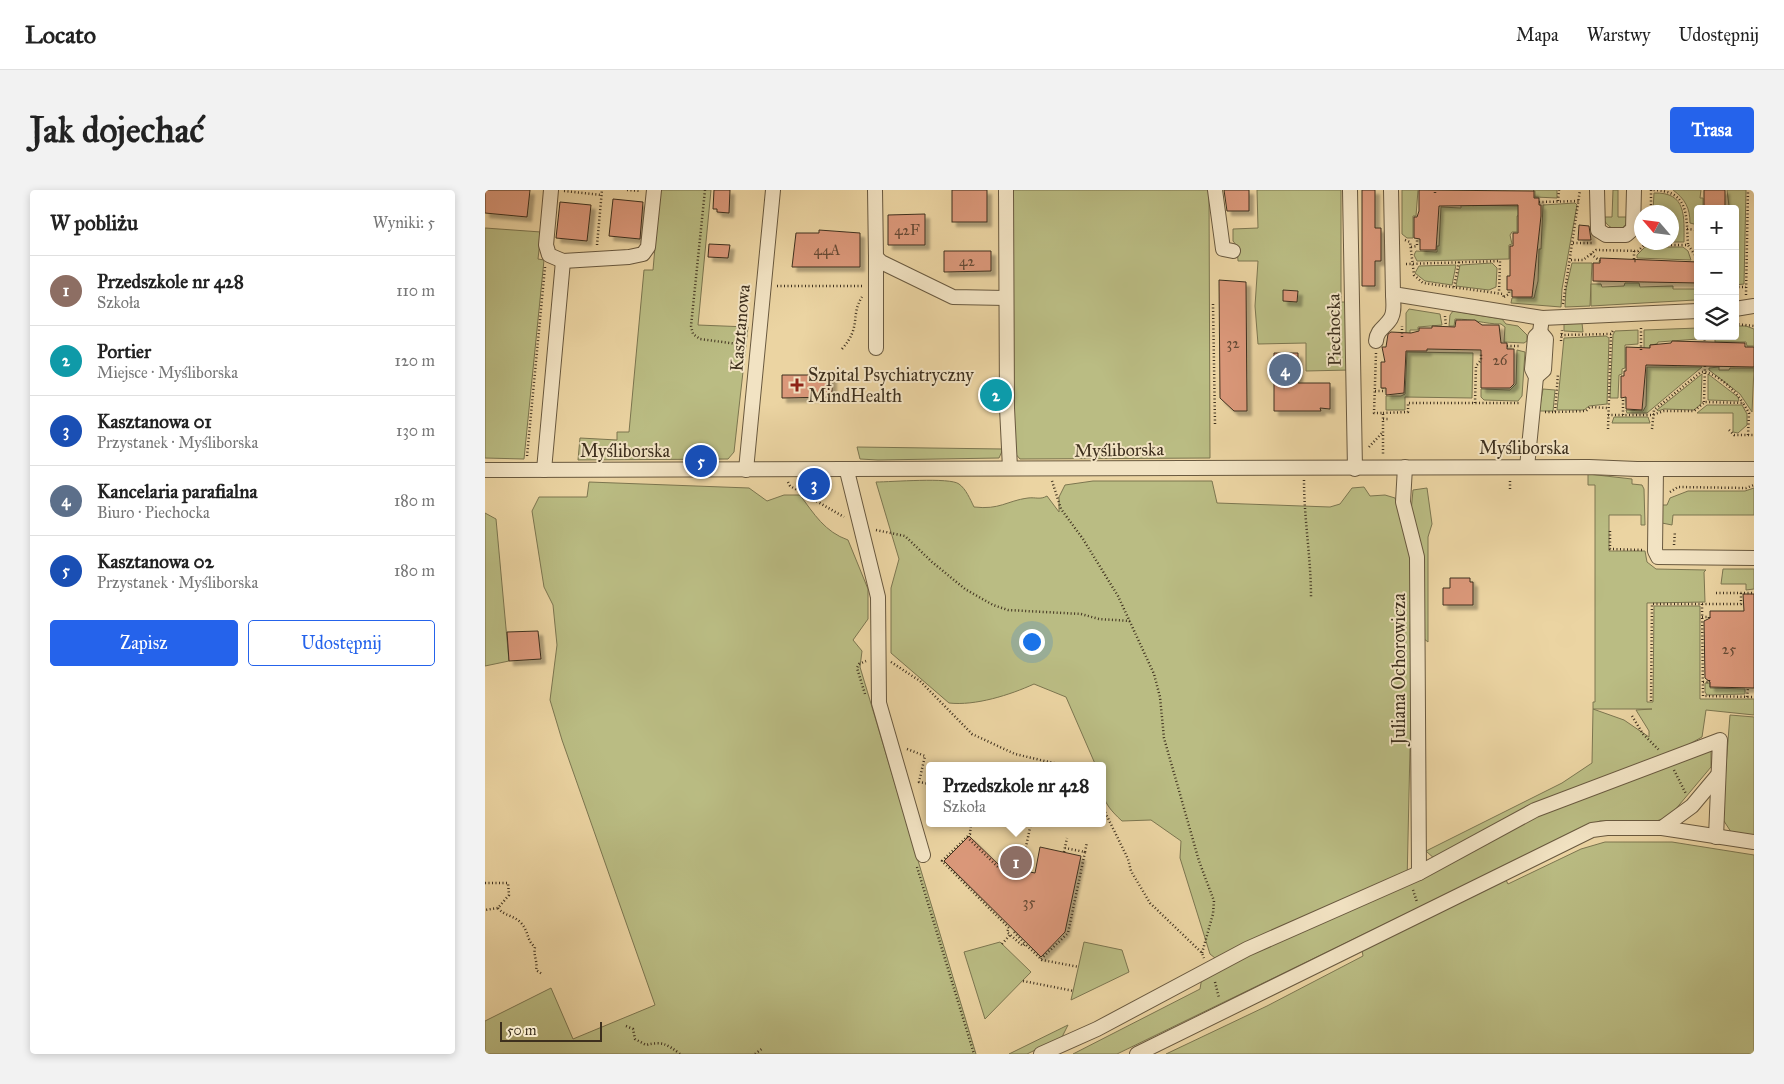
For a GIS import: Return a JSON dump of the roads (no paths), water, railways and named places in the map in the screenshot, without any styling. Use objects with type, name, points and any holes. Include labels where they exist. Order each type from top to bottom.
[{"type":"street","points":[[554,190],[546,245],[549,254],[563,261],[638,256],[647,250],[651,191]]},
{"type":"street","name":"Kasztanowa","points":[[745,470],[773,190]]},
{"type":"street","points":[[875,190],[876,348]]},
{"type":"street","points":[[1006,190],[1006,298],[1010,468]]},
{"type":"street","points":[[1215,190],[1223,249],[1233,251]]},
{"type":"street","name":"Piechocka","points":[[1350,190],[1355,469]]},
{"type":"street","points":[[1376,341],[1377,334],[1390,321],[1393,312],[1391,190]]},
{"type":"street","points":[[1597,190],[1598,230],[1606,235],[1626,235],[1633,229],[1634,190]]},
{"type":"street","points":[[875,257],[881,262],[953,297],[1006,298]]},
{"type":"street","points":[[544,470],[563,261]]},
{"type":"street","points":[[1393,294],[1541,325],[1563,317],[1694,311]]},
{"type":"street","points":[[1527,467],[1536,377],[1532,369],[1535,337],[1541,325]]},
{"type":"street","name":"Myśliborska","points":[[485,470],[847,471],[1010,468],[1050,470],[1527,467],[1754,469]]},
{"type":"street","name":"Juliana Ochorowicza","points":[[1405,468],[1403,502],[1417,557],[1414,875]]},
{"type":"street","points":[[1656,469],[1655,551],[1658,557],[1754,558]]},
{"type":"street","points":[[847,471],[865,528],[878,597],[879,704],[923,855]]},
{"type":"street","points":[[1045,1053],[1097,1029],[1247,948],[1414,875],[1535,810],[1720,740],[1715,837]]},
{"type":"street","points":[[1662,828],[1692,806],[1718,776]]},
{"type":"street","points":[[1137,1054],[1593,830],[1607,828],[1662,828],[1754,842]]},
{"type":"place","name":"Kancelaria parafialna","points":[[1285,370]]},
{"type":"place","name":"Szpital Psychiatryczny MindHealth","points":[[797,385]]},
{"type":"place","name":"Portier","points":[[996,395]]},
{"type":"place","name":"Kasztanowa 02","points":[[701,461]]},
{"type":"place","name":"Kasztanowa 01","points":[[814,484]]},
{"type":"place","name":"Przedszkole nr 428","points":[[1016,862]]}]
